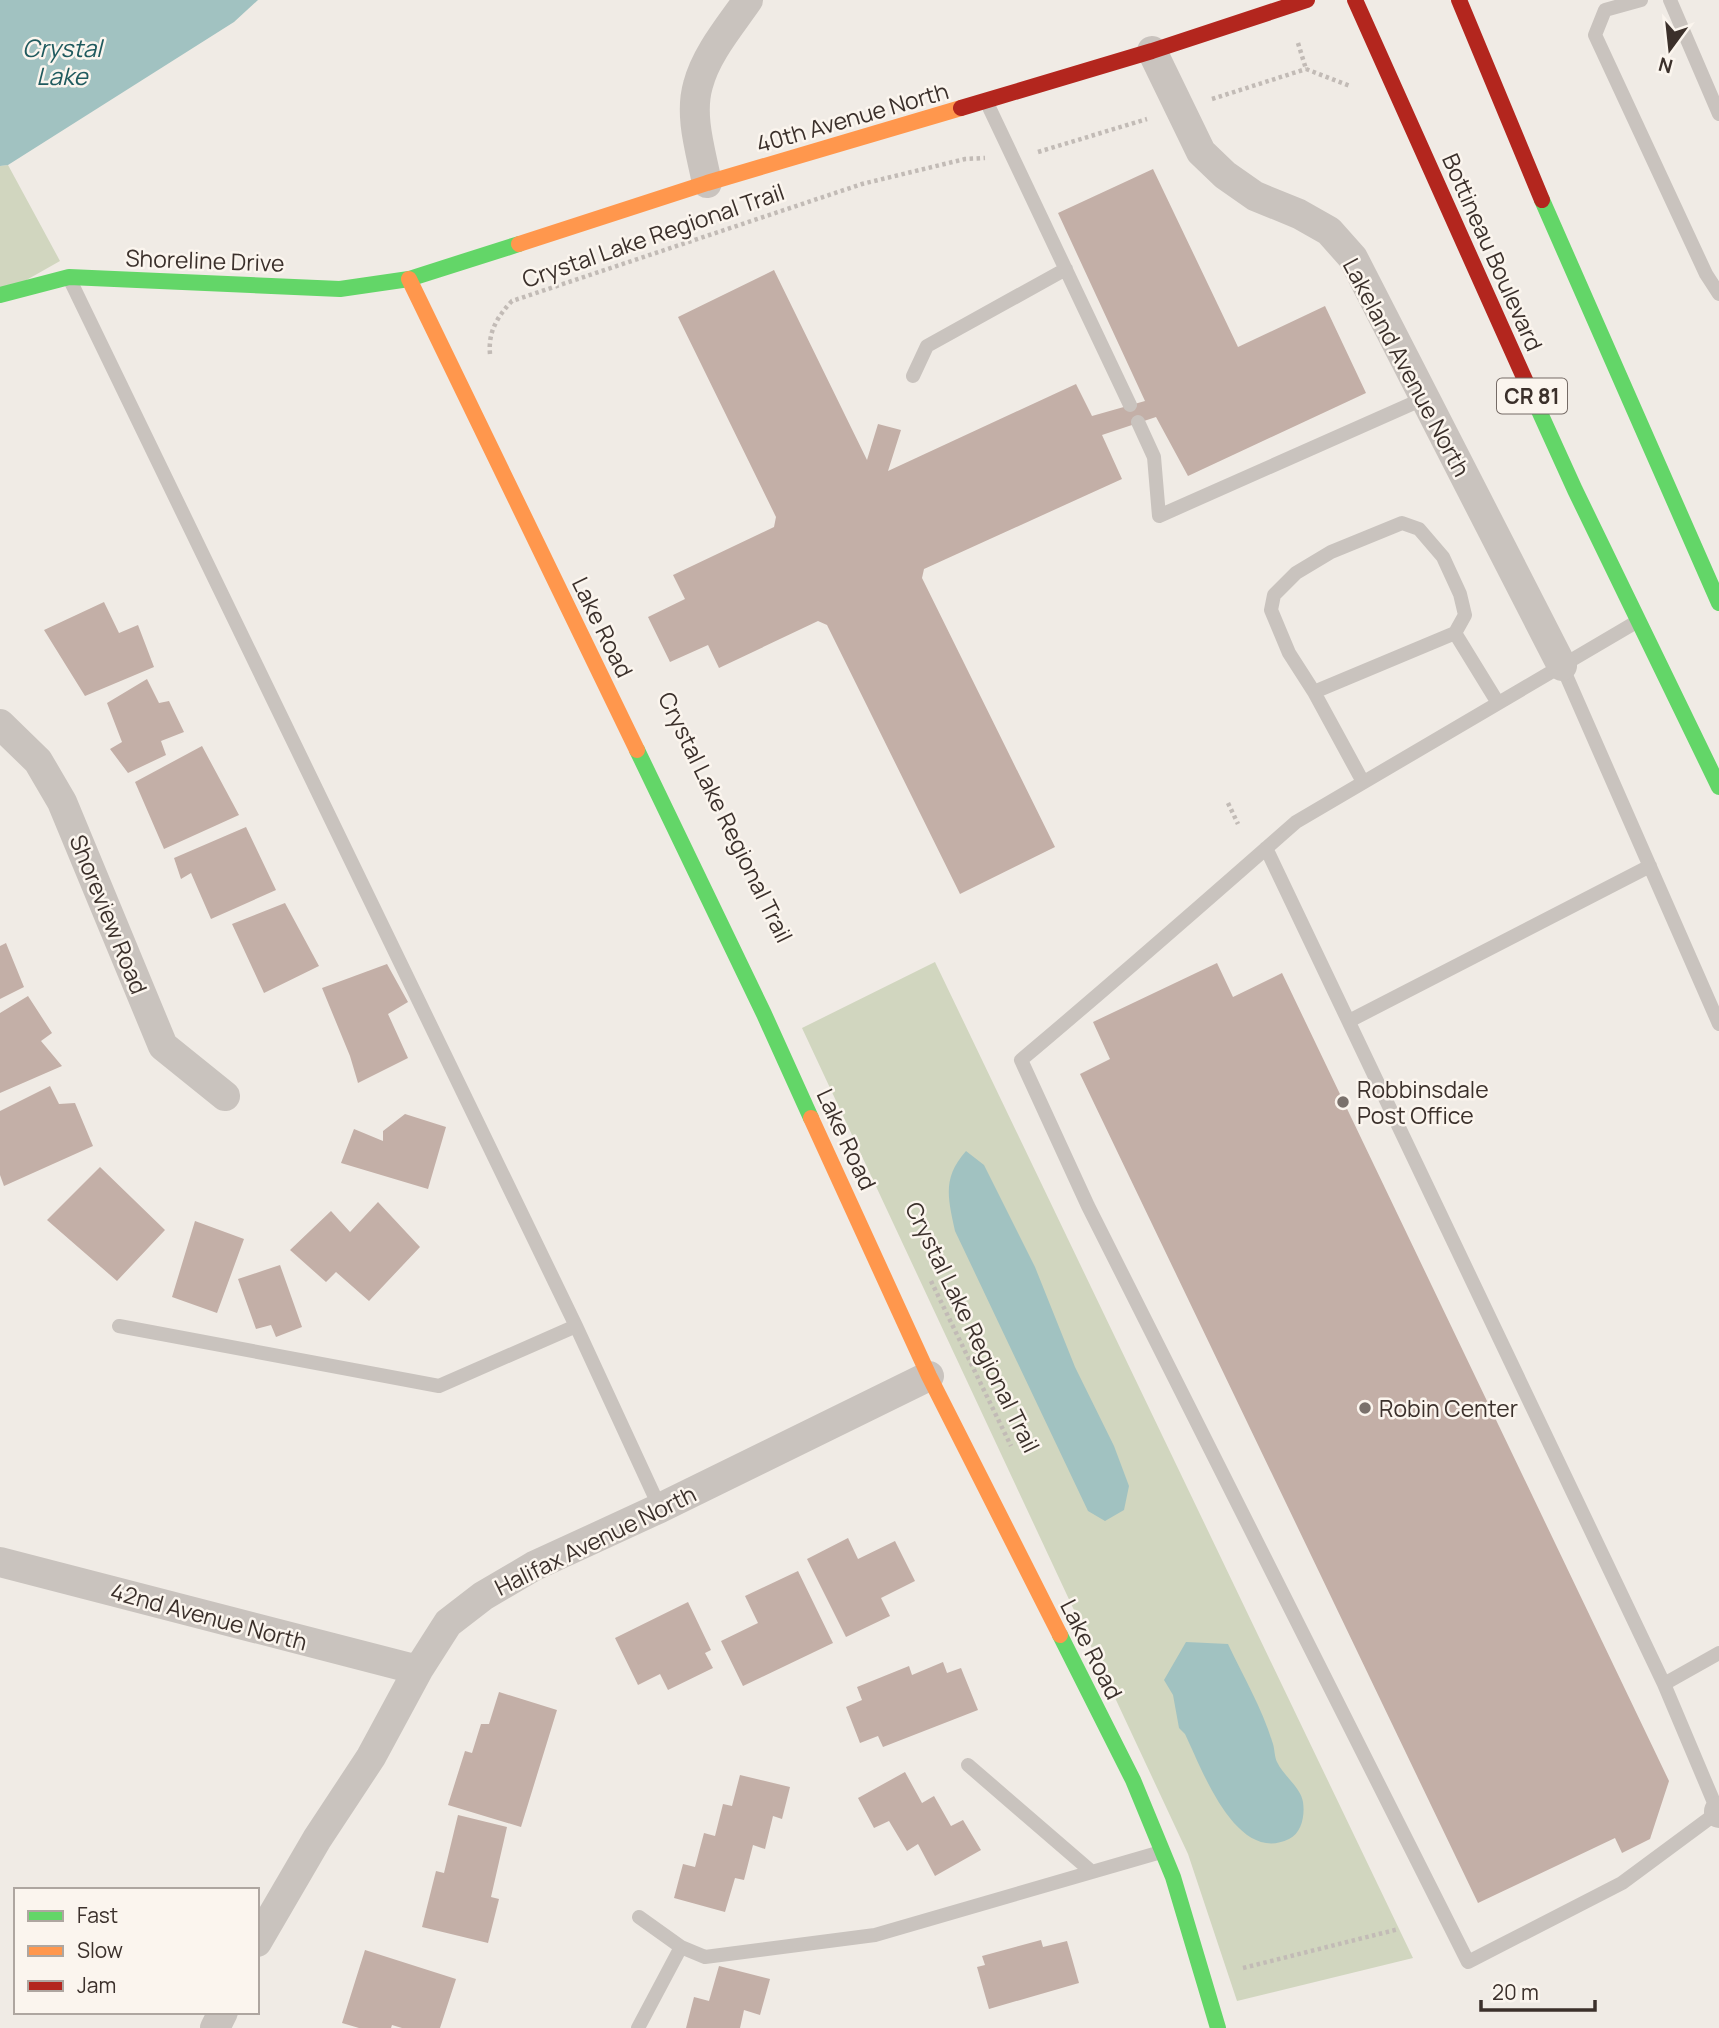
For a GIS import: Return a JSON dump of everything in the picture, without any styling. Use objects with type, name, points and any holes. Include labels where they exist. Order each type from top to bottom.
[{"type":"street","points":[[707,183],[695,122],[697,87],[706,62],[748,0]]},
{"type":"street","name":"40th Avenue North","points":[[410,279],[707,183],[986,102],[1307,0]]},
{"type":"street","name":"Bottineau Boulevard","points":[[1355,0],[1574,491],[1719,787]]},
{"type":"street","points":[[1459,0],[1559,242],[1718,597]]},
{"type":"street","name":"Lakeland Avenue North","points":[[1152,51],[1201,152],[1225,176],[1255,196],[1299,214],[1329,231],[1353,258],[1562,666]]},
{"type":"street","name":"Shoreline Drive","points":[[0,295],[69,277],[340,289],[410,279]]},
{"type":"street","name":"Lake Road","points":[[410,279],[764,1014],[929,1376],[1133,1780],[1173,1877],[1218,2028]]},
{"type":"street","name":"Shoreview Road","points":[[0,724],[38,761],[62,802],[163,1046],[225,1096]]},
{"type":"street","name":"Halifax Avenue North","points":[[259,1939],[317,1839],[371,1756],[418,1670],[448,1623],[483,1596],[534,1566],[660,1508],[929,1376]]},
{"type":"street","name":"42nd Avenue North","points":[[0,1562],[418,1670]]},
{"type":"lane","points":[[1641,0],[1605,9],[1595,35],[1706,274],[1719,294]]},
{"type":"lane","points":[[1670,0],[1719,114]]},
{"type":"lane","points":[[986,102],[1129,405]]},
{"type":"lane","points":[[913,376],[927,345],[1066,270]]},
{"type":"lane","points":[[69,277],[576,1326],[660,1508]]},
{"type":"lane","points":[[1138,422],[1154,457],[1159,516],[1425,398]]},
{"type":"lane","points":[[1314,692],[1455,633],[1465,615],[1460,594],[1443,557],[1419,529],[1402,523],[1331,552],[1296,573],[1275,595],[1271,610],[1289,653],[1314,692],[1363,782]]},
{"type":"lane","points":[[1266,848],[1664,1684],[1719,1812],[1622,1883],[1468,1962],[1088,1206],[1021,1060],[1296,822],[1639,620]]},
{"type":"lane","points":[[1455,633],[1498,703]]},
{"type":"lane","points":[[1562,666],[1719,1024]]},
{"type":"lane","points":[[1349,1021],[1650,866]]},
{"type":"lane","points":[[119,1326],[439,1386],[576,1326]]},
{"type":"lane","points":[[1664,1684],[1719,1653]]},
{"type":"lane","points":[[968,1765],[1092,1872]]},
{"type":"lane","points":[[639,1917],[681,1947],[705,1957],[875,1935],[1162,1852]]},
{"type":"lane","points":[[638,2028],[681,1947]]},
{"type":"path","name":"Crystal Lake Regional Trail","points":[[492,362],[491,332],[499,315],[512,301],[862,184],[965,159],[1034,154],[1306,69],[1360,90]]},
{"type":"path","points":[[1228,803],[1238,824]]},
{"type":"path","name":"Crystal Lake Regional Trail","points":[[929,1276],[1013,1450]]},
{"type":"path","points":[[1243,1968],[1399,1928]]},
{"type":"path","points":[[1239,1956],[1246,1980]]},
{"type":"green space","points":[[8,165],[60,261],[0,295],[0,166]]},
{"type":"green space","points":[[935,962],[1413,1958],[1237,2001],[1188,1854],[802,1028]]},
{"type":"water","name":"Crystal Lake","points":[[0,0],[258,0],[234,22],[8,165],[0,166]]},
{"type":"water","points":[[966,1151],[984,1165],[1035,1267],[1075,1367],[1114,1446],[1129,1486],[1124,1510],[1105,1521],[1088,1511],[955,1231],[949,1198],[950,1179]]},
{"type":"water","points":[[1186,1642],[1228,1644],[1263,1716],[1277,1762],[1302,1797],[1302,1823],[1297,1833],[1289,1839],[1270,1843],[1253,1838],[1237,1826],[1211,1789],[1185,1734],[1179,1728],[1173,1695],[1164,1680]]},
{"type":"building","points":[[1153,169],[1238,347],[1325,306],[1366,393],[1188,476],[1156,417],[1102,435],[1122,479],[924,569],[922,578],[1055,847],[960,894],[827,625],[818,621],[719,668],[708,645],[670,662],[648,617],[685,599],[673,575],[774,527],[776,517],[678,317],[774,270],[867,460],[878,424],[901,430],[888,471],[1076,384],[1092,416],[1145,401],[1058,213]]},
{"type":"building","points":[[104,602],[119,633],[138,625],[154,667],[85,696],[44,630]]},
{"type":"building","points":[[147,679],[159,703],[169,701],[184,732],[161,741],[166,755],[128,773],[110,749],[122,742],[107,703]]},
{"type":"building","points":[[202,746],[239,815],[164,849],[135,782]]},
{"type":"building","points":[[246,827],[276,890],[211,919],[191,873],[181,879],[174,858]]},
{"type":"building","points":[[285,903],[319,966],[264,993],[232,924]]},
{"type":"building","points":[[6,943],[24,987],[0,999],[0,946]]},
{"type":"building","name":"Robin Center","points":[[1217,963],[1233,997],[1282,973],[1669,1781],[1650,1839],[1622,1853],[1615,1838],[1478,1903],[1080,1074],[1110,1059],[1093,1022]]},
{"type":"building","points":[[387,964],[408,1002],[388,1014],[408,1058],[358,1083],[322,988]]},
{"type":"building","points":[[28,996],[52,1033],[41,1041],[62,1066],[0,1093],[0,1013]]},
{"type":"building","points":[[50,1086],[59,1104],[75,1103],[93,1146],[4,1186],[0,1175],[0,1111]]},
{"type":"building","points":[[405,1114],[446,1127],[428,1189],[341,1163],[354,1129],[383,1141],[383,1131]]},
{"type":"building","points":[[100,1167],[165,1230],[117,1281],[47,1220]]},
{"type":"building","points":[[378,1202],[420,1247],[369,1301],[336,1272],[326,1282],[290,1250],[331,1211],[350,1232]]},
{"type":"building","points":[[195,1221],[244,1239],[217,1313],[172,1297]]},
{"type":"building","points":[[280,1265],[302,1327],[276,1337],[271,1325],[256,1329],[238,1279]]},
{"type":"building","points":[[848,1538],[858,1559],[895,1541],[915,1581],[881,1598],[890,1616],[846,1637],[807,1559]]},
{"type":"building","points":[[798,1571],[833,1643],[743,1686],[721,1641],[758,1623],[745,1596]]},
{"type":"building","points":[[688,1602],[711,1650],[705,1653],[713,1668],[668,1690],[660,1674],[638,1685],[615,1638]]},
{"type":"building","points":[[943,1662],[947,1673],[961,1668],[978,1710],[883,1747],[878,1736],[860,1743],[846,1707],[862,1700],[857,1687],[909,1666],[912,1675]]},
{"type":"building","points":[[499,1692],[557,1710],[521,1827],[448,1805],[465,1751],[472,1753],[481,1724],[489,1724]]},
{"type":"building","points":[[905,1772],[922,1803],[934,1796],[951,1826],[963,1820],[981,1850],[935,1876],[918,1844],[907,1851],[889,1821],[874,1828],[858,1798]]},
{"type":"building","points":[[740,1775],[790,1787],[782,1819],[773,1816],[765,1849],[753,1845],[744,1880],[735,1878],[725,1912],[674,1898],[683,1864],[695,1867],[704,1833],[715,1836],[723,1804],[732,1806]]},
{"type":"building","points":[[458,1815],[507,1827],[491,1897],[499,1899],[488,1943],[422,1927],[436,1871],[444,1873]]},
{"type":"building","points":[[1041,1940],[1043,1947],[1067,1941],[1079,1983],[989,2009],[977,1967],[985,1965],[982,1956]]},
{"type":"building","points":[[365,1950],[456,1979],[440,2028],[402,2028],[392,2025],[391,2028],[359,2028],[342,2023]]},
{"type":"building","points":[[719,1966],[770,1979],[760,2015],[744,2010],[740,2028],[686,2028],[694,1997],[709,2001]]},
{"type":"traffic: fast","points":[[1542,200],[1719,603]]},
{"type":"traffic: fast","points":[[0,295],[69,277],[340,289],[409,279],[519,244]]},
{"type":"traffic: fast","points":[[1526,382],[1575,490],[1719,787]]},
{"type":"traffic: fast","points":[[637,750],[811,1118]]},
{"type":"traffic: fast","points":[[1060,1635],[1133,1780],[1173,1877],[1218,2028]]},
{"type":"traffic: slow","points":[[519,244],[707,183],[961,108]]},
{"type":"traffic: slow","points":[[409,279],[637,750]]},
{"type":"traffic: slow","points":[[811,1118],[929,1376],[1060,1635]]},
{"type":"traffic: jam","points":[[961,108],[1152,51],[1307,0]]},
{"type":"traffic: jam","points":[[1355,0],[1526,382]]},
{"type":"traffic: jam","points":[[1459,0],[1542,200]]},
{"type":"place","name":"Robbinsdale Post Office","points":[[1343,1102]]},
{"type":"place","name":"Robin Center","points":[[1365,1408]]}]
